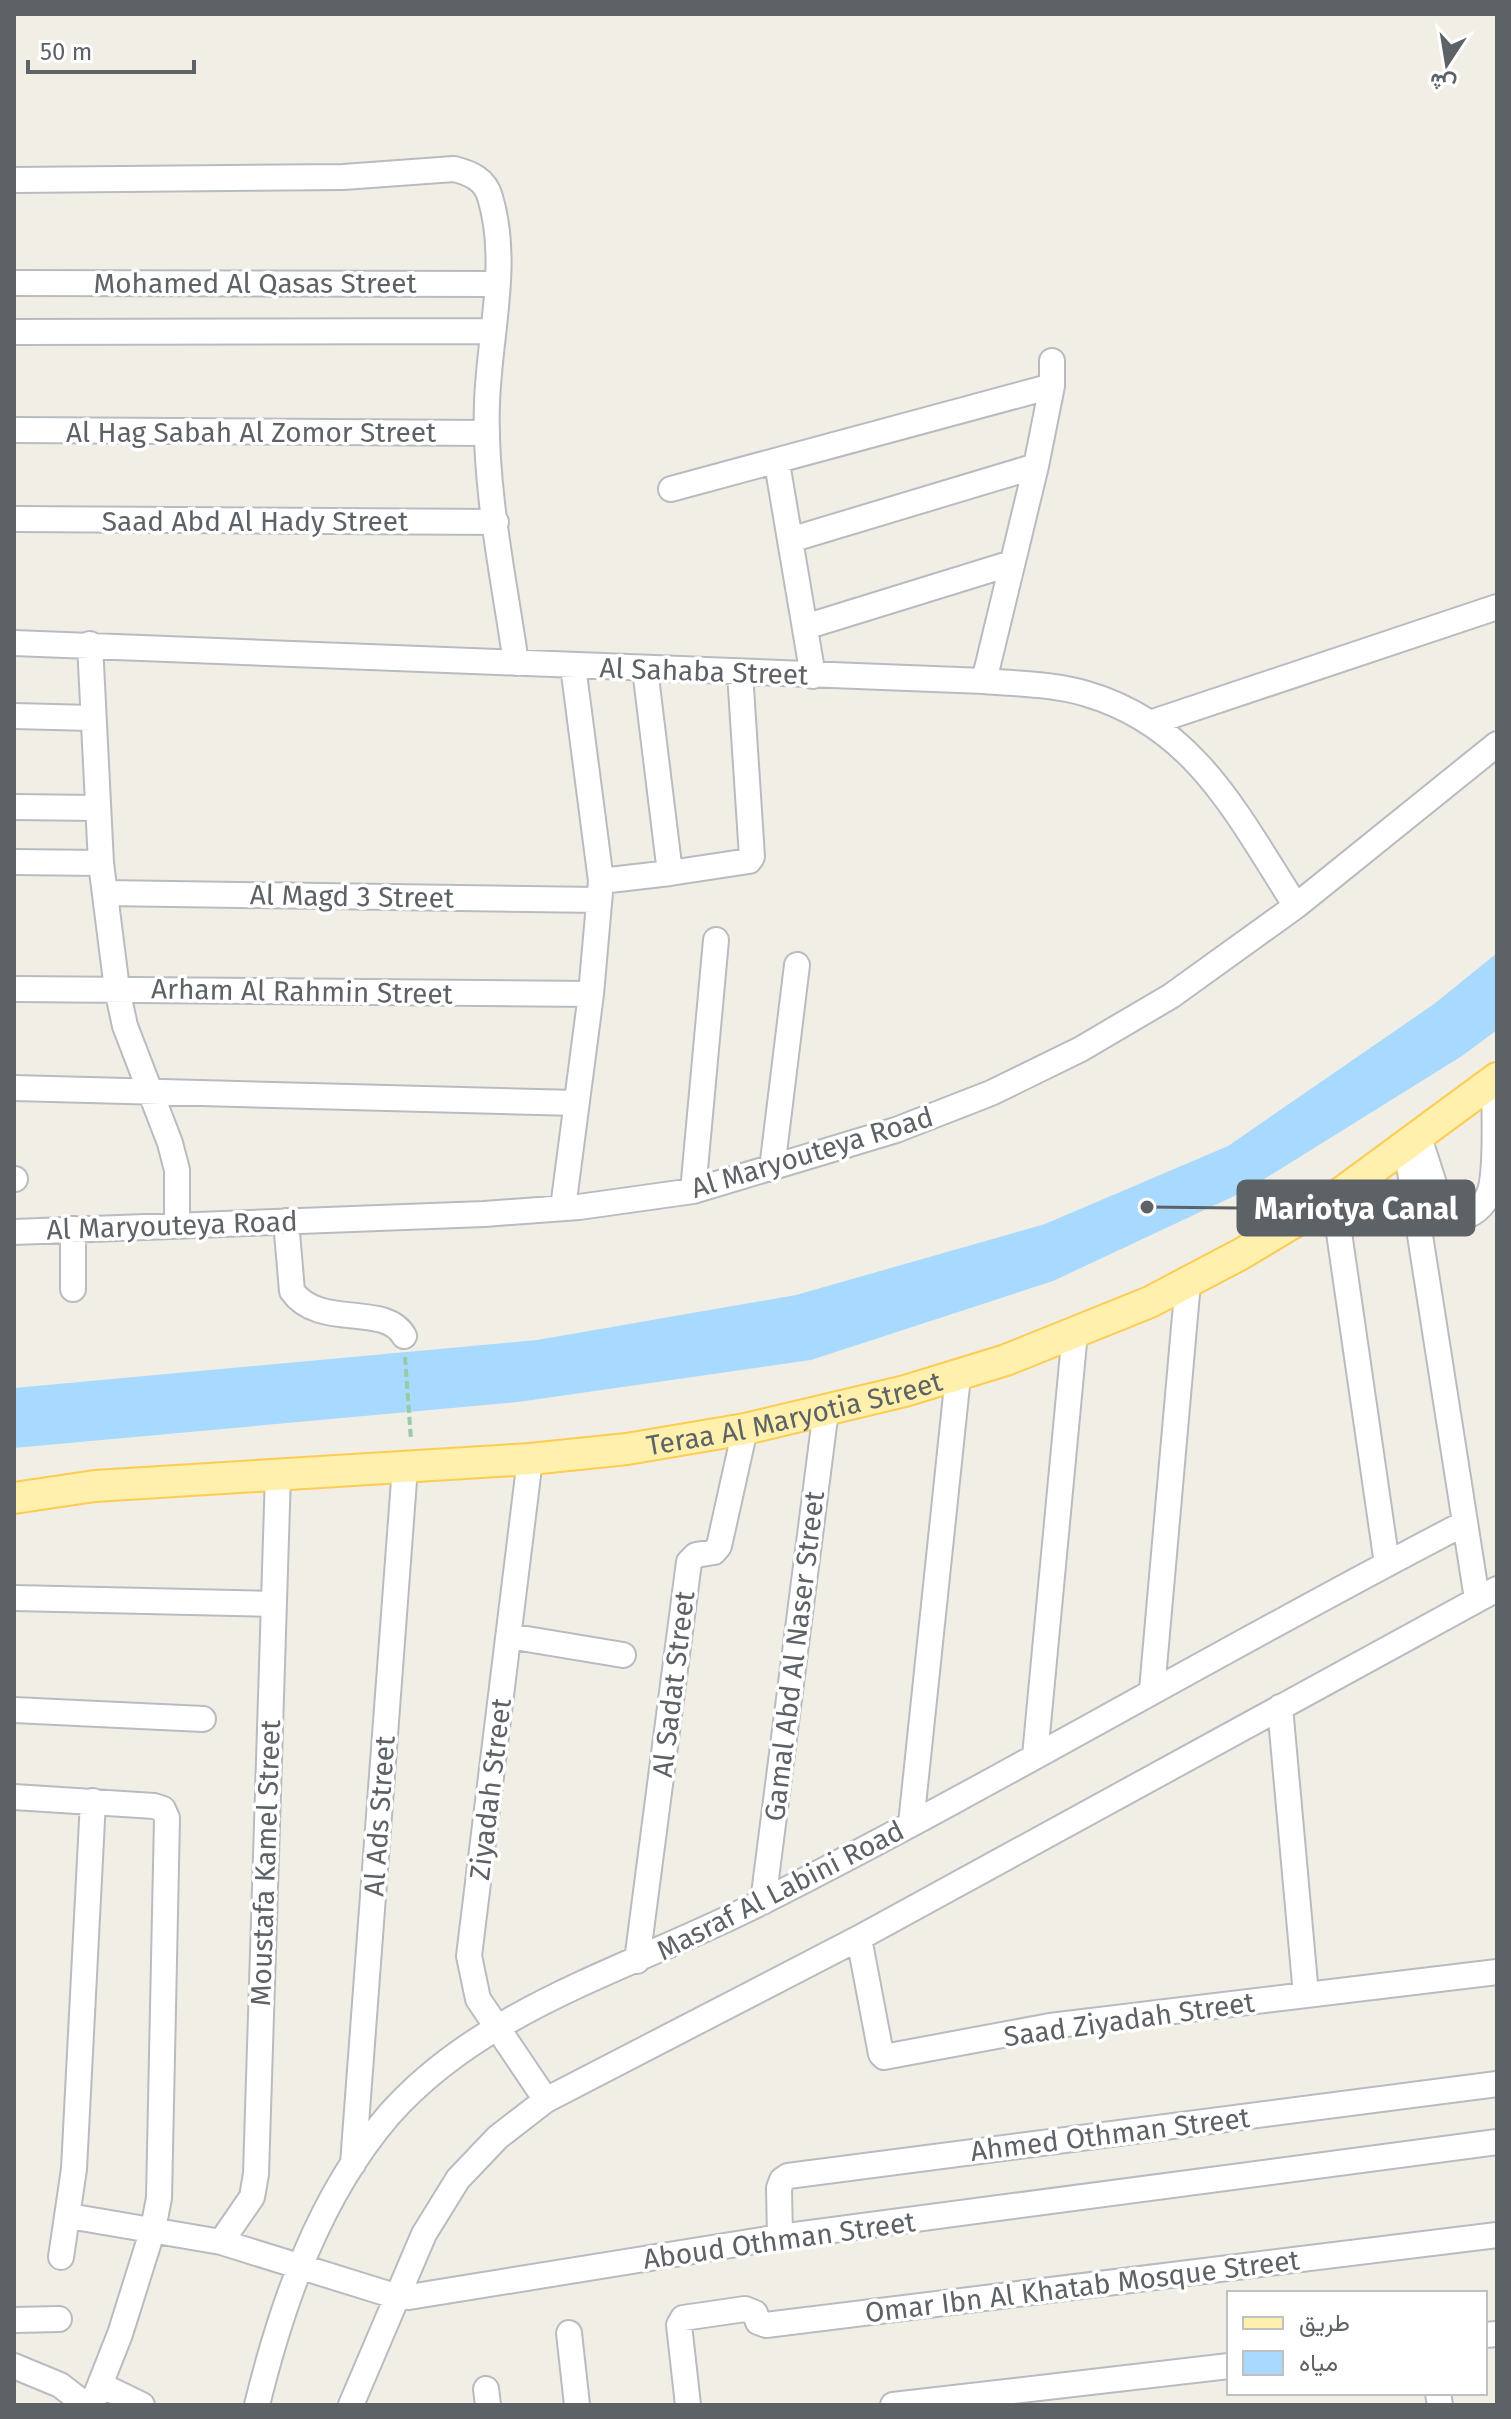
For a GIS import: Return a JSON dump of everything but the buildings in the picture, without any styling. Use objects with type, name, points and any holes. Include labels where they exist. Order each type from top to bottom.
[{"type":"main road","name":"Teraa Al Maryotia Street","points":[[14,1498],[95,1486],[530,1459],[627,1449],[745,1429],[958,1376],[1150,1302],[1241,1254],[1334,1198],[1496,1080]]},
{"type":"street","points":[[14,180],[343,177],[454,169],[470,173],[489,192],[499,241],[487,433],[516,663]]},
{"type":"street","name":"Mohamed Al Qasas Street","points":[[14,283],[497,284]]},
{"type":"street","points":[[14,332],[492,331]]},
{"type":"street","points":[[984,681],[1036,466],[1052,386],[1052,361]]},
{"type":"street","points":[[671,489],[777,463],[1052,386]]},
{"type":"street","name":"Al Hag Sabah Al Zomor Street","points":[[14,430],[487,433]]},
{"type":"street","points":[[777,463],[813,676]]},
{"type":"street","points":[[790,540],[1036,466]]},
{"type":"street","name":"Saad Abd Al Hady Street","points":[[14,519],[496,522]]},
{"type":"street","points":[[805,627],[1012,563]]},
{"type":"street","points":[[1153,722],[1497,607]]},
{"type":"street","name":"Al Sahaba Street","points":[[14,643],[984,681],[1062,688],[1086,694],[1153,722],[1197,761],[1219,787],[1296,906]]},
{"type":"street","points":[[90,644],[101,863],[117,989],[125,1026],[177,1170],[177,1224]]},
{"type":"street","points":[[563,1208],[591,994],[600,890],[573,666]]},
{"type":"street","points":[[645,669],[670,873]]},
{"type":"street","name":"Al Magd 3 Street","points":[[105,893],[600,890],[670,873],[749,861],[752,857],[740,673]]},
{"type":"street","points":[[14,716],[92,718]]},
{"type":"street","name":"Al Maryouteya Road","points":[[14,1232],[484,1214],[563,1208],[693,1191],[896,1130],[991,1093],[1081,1049],[1171,996],[1296,906],[1497,744]]},
{"type":"street","points":[[14,807],[97,808]]},
{"type":"street","points":[[14,862],[101,863]]},
{"type":"street","points":[[693,1191],[716,940]]},
{"type":"street","points":[[772,1169],[797,965]]},
{"type":"street","name":"Arham Al Rahmin Street","points":[[14,989],[591,994]]},
{"type":"street","points":[[1412,1141],[1442,1209],[1452,1218],[1465,1218],[1477,1210],[1489,1195],[1493,1176],[1496,1080]]},
{"type":"street","points":[[14,1088],[576,1103]]},
{"type":"street","points":[[351,2405],[424,2234],[458,2179],[498,2137],[546,2100],[859,1938],[1487,1594],[1465,1523],[1412,1141]]},
{"type":"street","points":[[1334,1198],[1387,1564]]},
{"type":"street","points":[[286,1221],[292,1291],[297,1299],[317,1311],[390,1323],[404,1336]]},
{"type":"street","points":[[73,1229],[73,1289]]},
{"type":"street","points":[[1152,1690],[1188,1282]]},
{"type":"street","points":[[1035,1756],[1075,1332]]},
{"type":"street","points":[[911,1824],[958,1376]]},
{"type":"street","name":"Gamal Abd Al Naser Street","points":[[763,1902],[826,1410]]},
{"type":"street","name":"Al Sadat Street","points":[[637,1961],[689,1562],[696,1555],[714,1552],[719,1546],[745,1429]]},
{"type":"street","name":"Ziyadah Street","points":[[530,1459],[469,1956],[478,1999],[546,2100]]},
{"type":"street","name":"Al Ads Street","points":[[353,2164],[405,1467]]},
{"type":"street","name":"Moustafa Kamel Street","points":[[221,2242],[252,2197],[256,2174],[278,1474]]},
{"type":"street","name":"Masraf Al Labini Road","points":[[257,2405],[300,2265],[353,2164],[388,2117],[427,2078],[497,2027],[763,1902],[1465,1523]]},
{"type":"street","points":[[14,1598],[274,1604]]},
{"type":"street","points":[[509,1636],[623,1655]]},
{"type":"street","points":[[1280,1707],[1306,1995]]},
{"type":"street","points":[[14,1710],[203,1719]]},
{"type":"street","points":[[14,1797],[154,1806],[163,1809],[167,1828],[159,2198],[153,2229],[93,2398]]},
{"type":"street","points":[[61,2257],[74,2169],[93,1801]]},
{"type":"street","name":"Saad Ziyadah Street","points":[[859,1938],[884,2057],[1050,2026],[1497,1972]]},
{"type":"street","name":"Ahmed Othman Street","points":[[780,2237],[779,2188],[788,2176],[1497,2084]]},
{"type":"street","name":"Aboud Othman Street","points":[[69,2216],[221,2242],[395,2296],[422,2296],[780,2237],[1497,2142]]},
{"type":"street","name":"Omar Ibn Al Khatab Mosque Street","points":[[688,2405],[679,2325],[683,2318],[745,2309],[755,2313],[758,2322],[766,2325],[1497,2235]]},
{"type":"street","points":[[14,2320],[59,2319]]},
{"type":"street","points":[[569,2333],[577,2405]]},
{"type":"street","points":[[14,2366],[93,2398],[142,2405]]},
{"type":"street","points":[[893,2405],[1227,2366]]},
{"type":"path","points":[[404,1336],[409,1418]]},
{"type":"water","points":[[1497,953],[1497,1030],[1462,1056],[1245,1191],[1053,1281],[811,1360],[518,1402],[14,1448],[14,1388],[537,1340],[796,1295],[1045,1224],[1228,1146],[1434,1004]]},
{"type":"place","name":"Mariotya Canal","points":[[1147,1207]]}]
